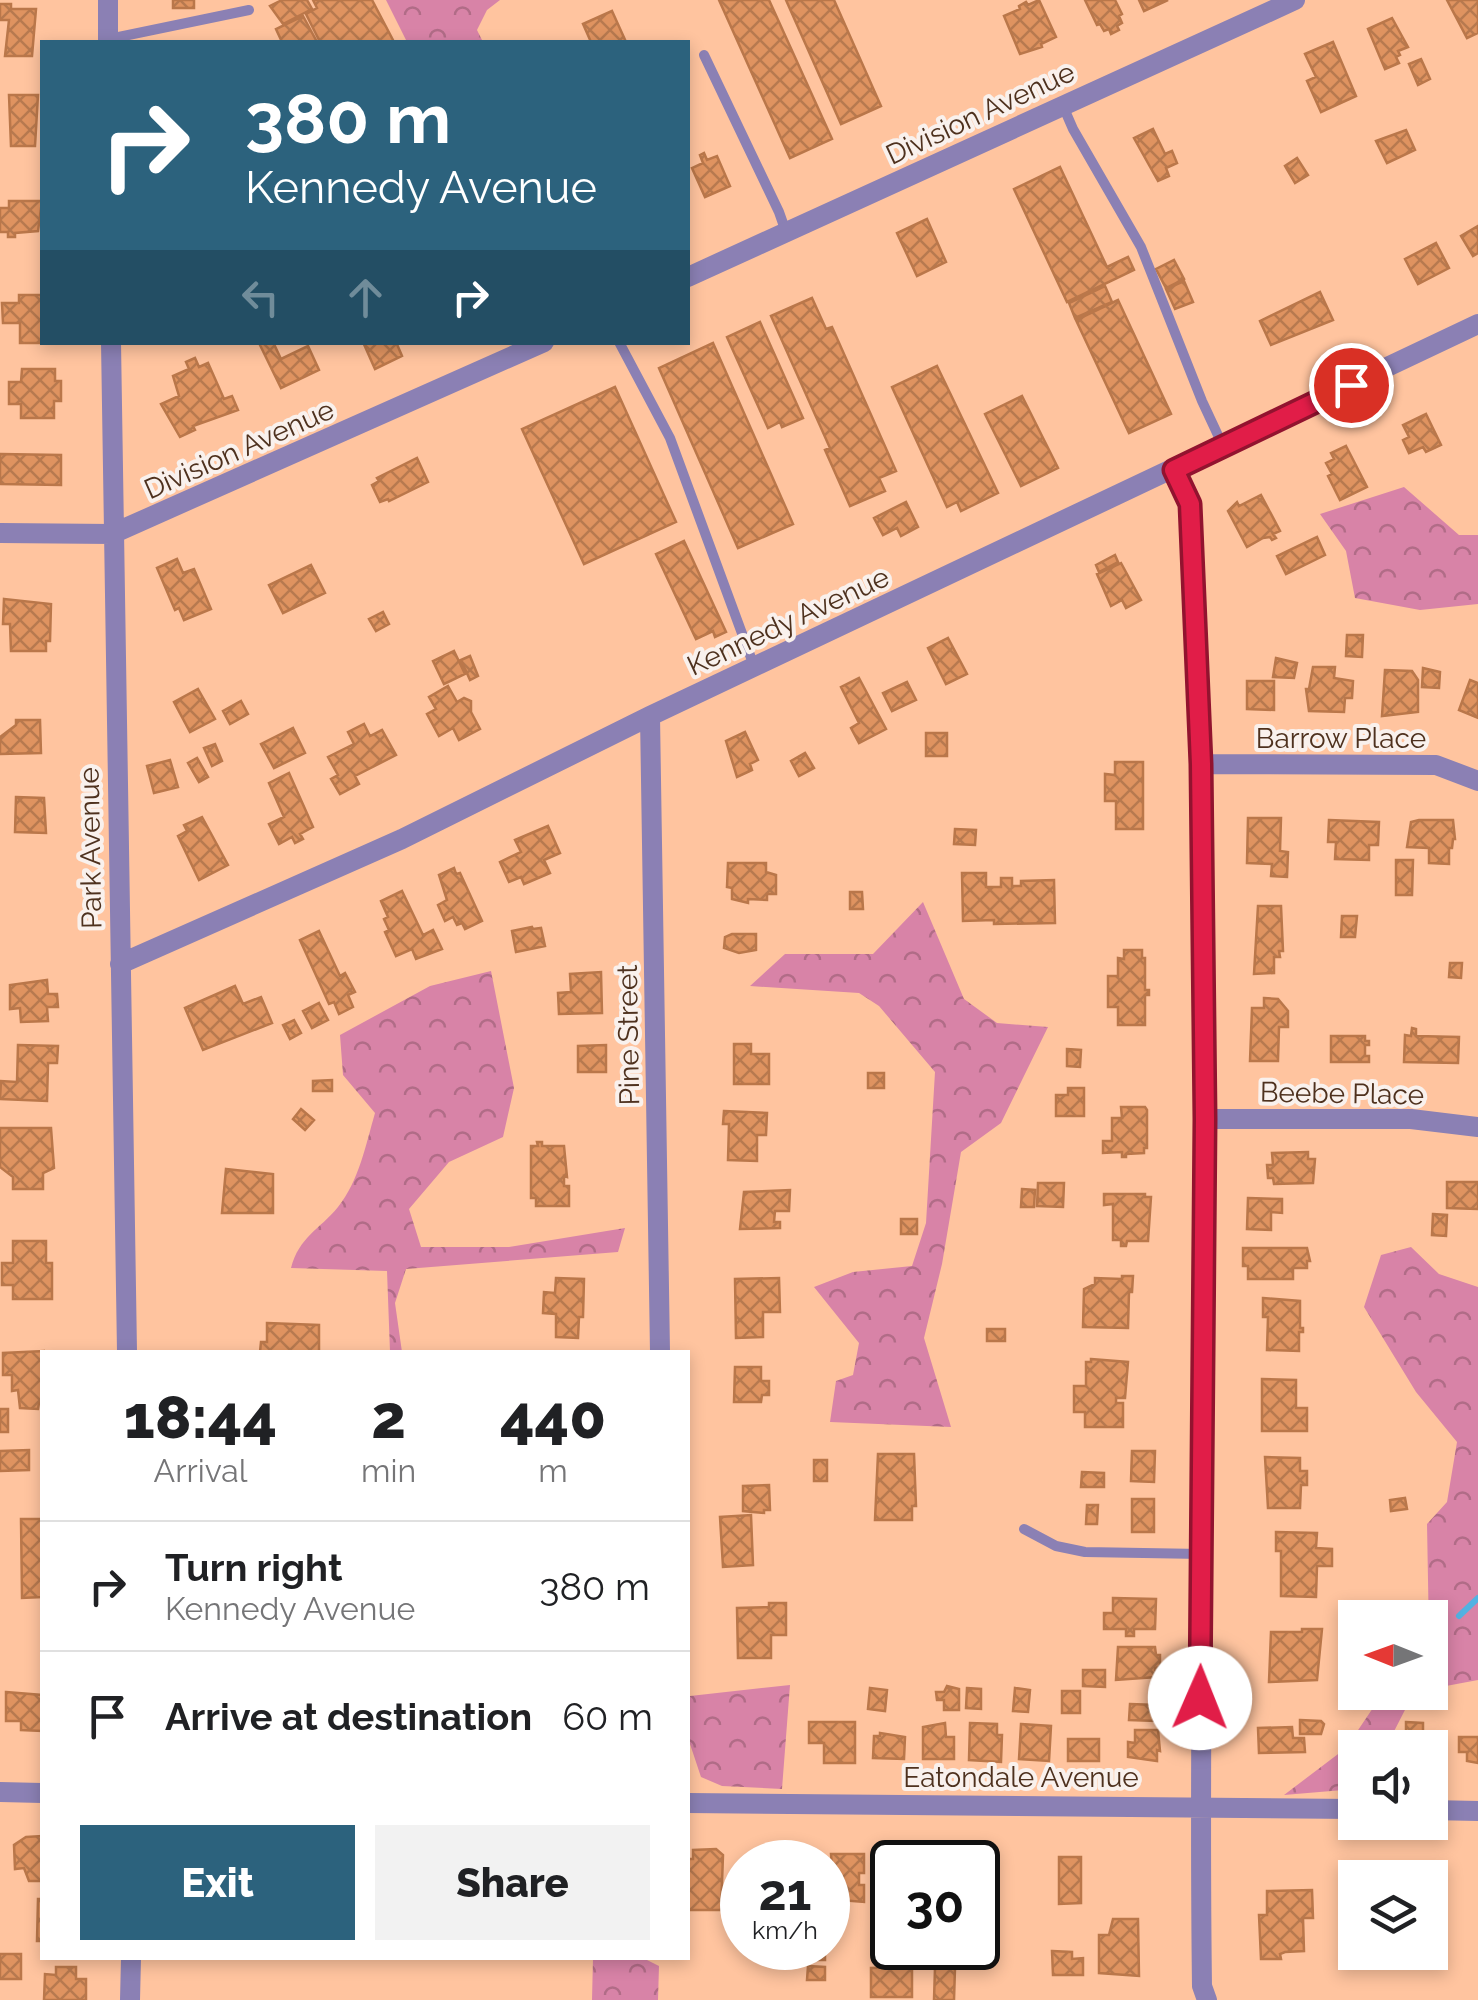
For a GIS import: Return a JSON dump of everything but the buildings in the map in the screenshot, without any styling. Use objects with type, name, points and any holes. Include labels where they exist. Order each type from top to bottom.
[{"type":"street","points":[[108,0],[108,40]]},
{"type":"street","name":"Division Avenue","points":[[690,276],[1294,0]]},
{"type":"street","name":"Kennedy Avenue","points":[[120,964],[402,839],[650,716],[1478,324]]},
{"type":"street","name":"Park Avenue","points":[[111,345],[127,1350]]},
{"type":"street","name":"Division Avenue","points":[[0,533],[112,534],[537,345]]},
{"type":"street","points":[[1174,470],[1190,504],[1201,764],[1205,1119],[1199,1806],[1202,1986],[1207,2000]]},
{"type":"street","name":"Pine Street","points":[[650,716],[660,1350]]},
{"type":"street","name":"Barrow Place","points":[[1201,764],[1436,765],[1478,782]]},
{"type":"street","name":"Beebe Place","points":[[1205,1119],[1411,1119],[1478,1127]]},
{"type":"street","points":[[0,1792],[40,1792]]},
{"type":"street","name":"Eatondale Avenue","points":[[690,1803],[1338,1809]]},
{"type":"street","points":[[1448,1810],[1478,1811]]},
{"type":"street","points":[[130,2000],[131,1960]]},
{"type":"lane","points":[[113,40],[249,10]]},
{"type":"lane","points":[[704,55],[786,232]]},
{"type":"lane","points":[[1063,106],[1072,130],[1141,247],[1224,446]]},
{"type":"lane","points":[[621,345],[670,438],[754,667]]},
{"type":"lane","points":[[1024,1529],[1056,1546],[1085,1552],[1202,1554]]},
{"type":"green space","points":[[386,0],[500,0],[487,10],[477,30],[482,40],[406,40]]},
{"type":"green space","points":[[1404,487],[1459,535],[1478,535],[1478,604],[1420,610],[1355,598],[1346,551],[1320,514]]},
{"type":"green space","points":[[923,902],[964,999],[997,1023],[1048,1027],[1001,1123],[961,1152],[942,1264],[924,1338],[951,1427],[830,1422],[836,1381],[853,1375],[859,1343],[814,1287],[853,1272],[912,1266],[926,1223],[935,1072],[879,1006],[859,993],[750,986],[785,954],[873,954]]},
{"type":"green space","points":[[491,971],[514,1088],[503,1137],[449,1162],[409,1209],[421,1247],[509,1247],[625,1228],[618,1252],[406,1269],[395,1303],[402,1350],[390,1350],[387,1271],[291,1268],[304,1241],[338,1207],[351,1186],[375,1113],[343,1075],[340,1035],[430,986]]},
{"type":"green space","points":[[1411,1247],[1439,1274],[1478,1287],[1478,1680],[1448,1686],[1448,1600],[1428,1600],[1427,1524],[1447,1502],[1457,1442],[1416,1392],[1364,1307],[1381,1255]]},
{"type":"green space","points":[[790,1685],[782,1789],[722,1786],[701,1777],[690,1744],[690,1696]]},
{"type":"green space","points":[[1372,1710],[1405,1710],[1395,1730],[1358,1730]]},
{"type":"green space","points":[[1338,1754],[1338,1790],[1284,1795]]},
{"type":"green space","points":[[593,1960],[647,1960],[659,1966],[658,2000],[592,2000]]},
{"type":"waterway","points":[[1459,1616],[1478,1598]]},
{"type":"route","points":[[1200,1698],[1205,1119],[1201,764],[1190,504],[1174,470],[1351,385]]}]
